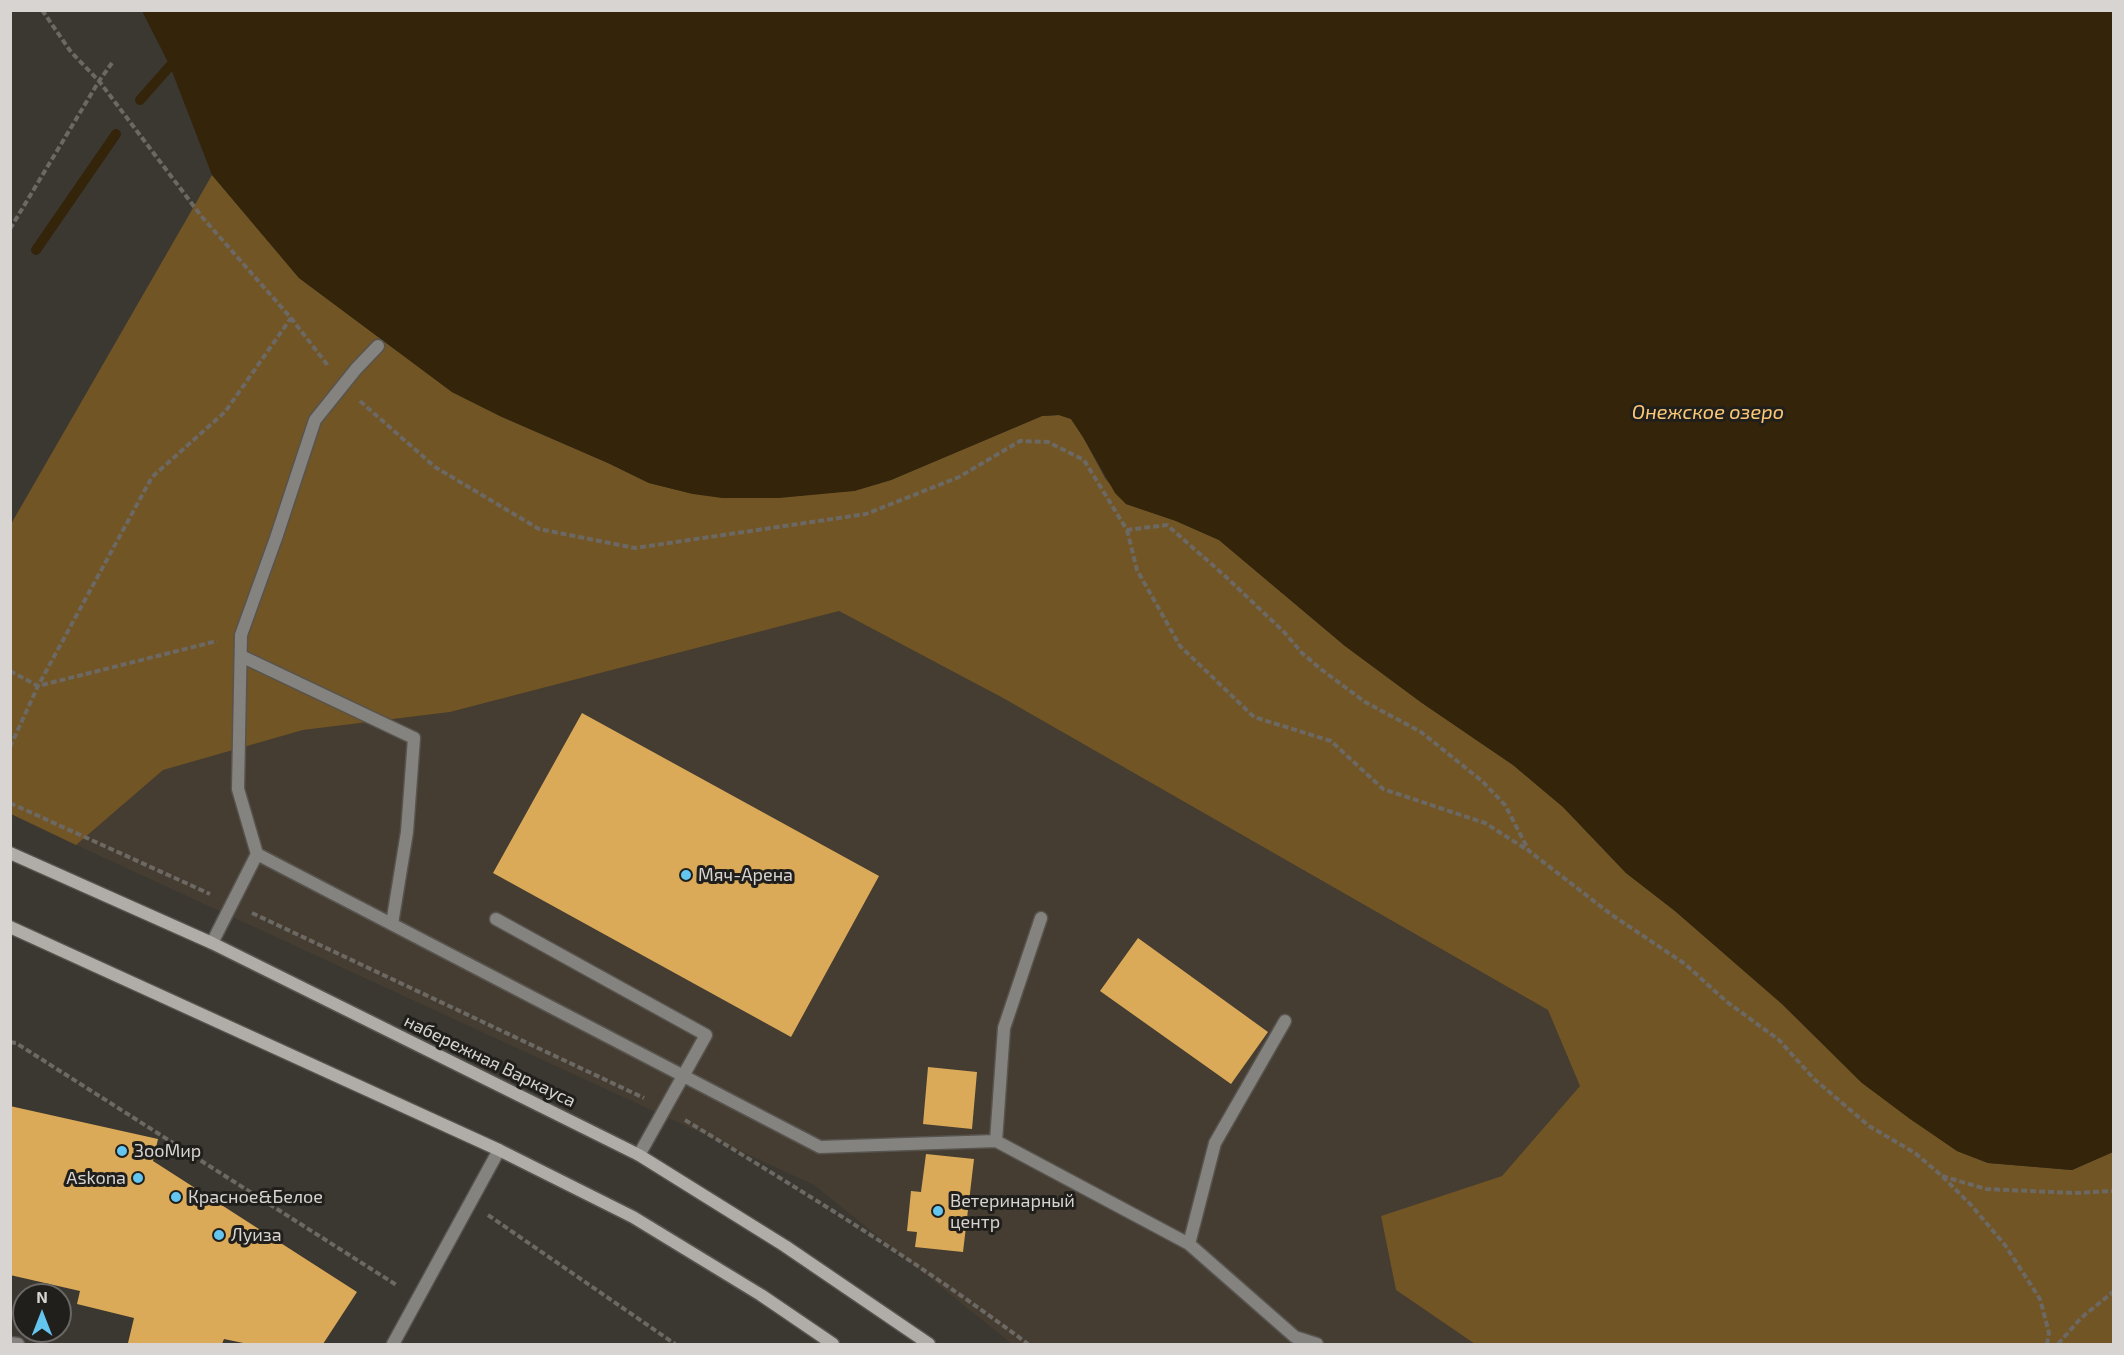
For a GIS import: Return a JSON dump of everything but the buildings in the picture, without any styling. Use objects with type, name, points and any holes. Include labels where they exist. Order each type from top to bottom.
[{"type":"main road","name":"набережная Варкауса","points":[[10,853],[212,943],[639,1155],[785,1246],[929,1344]]},
{"type":"main road","points":[[10,927],[499,1150],[633,1217],[761,1295],[833,1344]]},
{"type":"lane","points":[[212,943],[257,854],[238,789],[241,635],[315,420],[378,346]]},
{"type":"lane","points":[[241,656],[414,738],[407,832],[392,924]]},
{"type":"lane","points":[[257,854],[820,1148],[996,1141],[1189,1244],[1295,1337],[1317,1344]]},
{"type":"lane","points":[[996,1141],[1004,1028],[1041,918]]},
{"type":"lane","points":[[496,919],[706,1035],[639,1155]]},
{"type":"lane","points":[[1189,1244],[1215,1143],[1285,1021]]},
{"type":"lane","points":[[393,1344],[499,1150]]},
{"type":"lane","points":[[10,1343],[18,1344]]},
{"type":"path","points":[[42,10],[71,52],[99,81],[201,218],[291,318],[344,386],[435,467],[539,529],[635,548],[866,514],[959,477],[1020,441],[1048,441],[1084,460],[1127,530],[1137,570],[1180,645],[1254,717],[1331,741],[1383,789],[1485,823],[1529,851],[1612,915],[1685,964],[1727,1002],[1779,1040],[1814,1079],[1869,1126],[1915,1153],[1971,1205],[2005,1245],[2040,1299],[2049,1333],[2047,1344]]},
{"type":"path","points":[[10,229],[112,63]]},
{"type":"path","points":[[10,747],[38,686],[152,477],[225,412],[291,318]]},
{"type":"path","points":[[1127,530],[1167,525],[1225,576],[1322,670],[1365,702],[1421,732],[1482,781],[1505,805],[1529,851]]},
{"type":"path","points":[[10,671],[38,686],[241,635]]},
{"type":"path","points":[[10,803],[231,903],[665,1108],[842,1217],[975,1304],[1028,1344]]},
{"type":"path","points":[[10,1042],[26,1049],[418,1299]]},
{"type":"path","points":[[1942,1176],[1986,1189],[2075,1193],[2114,1191]]},
{"type":"path","points":[[470,1202],[675,1344]]},
{"type":"path","points":[[2058,1344],[2081,1318],[2114,1291]]},
{"type":"shaded area","points":[[212,175],[299,278],[452,392],[649,483],[693,494],[854,491],[891,480],[1042,416],[1059,415],[1071,419],[1105,478],[1126,504],[1176,521],[1219,540],[1345,646],[1422,703],[1513,765],[1563,807],[1626,873],[1675,911],[1782,1004],[1862,1083],[1957,1151],[1988,1163],[2072,1170],[2113,1152],[2113,1344],[1475,1344],[1396,1290],[1381,1216],[1502,1176],[1580,1086],[1548,1010],[1003,698],[839,611],[450,712],[303,730],[163,770],[76,845],[11,814],[11,524]]},
{"type":"shaded area","points":[[839,611],[1003,698],[1548,1010],[1580,1086],[1502,1176],[1381,1216],[1396,1290],[1475,1344],[1012,1344],[814,1185],[76,845],[162,770],[303,730],[450,712]]},
{"type":"water","name":"Онежское озеро","points":[[142,11],[2113,11],[2113,1152],[2072,1170],[1988,1163],[1957,1151],[1910,1119],[1862,1083],[1782,1004],[1675,911],[1626,873],[1563,807],[1513,765],[1422,703],[1345,646],[1219,540],[1176,521],[1126,504],[1115,493],[1071,419],[1059,415],[1042,416],[891,480],[854,491],[779,498],[722,498],[693,494],[649,483],[452,392],[299,278],[212,175],[170,66]]},
{"type":"waterway","points":[[140,100],[170,66]]},
{"type":"waterway","points":[[36,250],[116,134]]},
{"type":"place","name":"Мяч-Арена","points":[[686,875]]},
{"type":"place","name":"ЗооМир","points":[[122,1151]]},
{"type":"place","name":"Askona","points":[[138,1178]]},
{"type":"place","name":"Красное&Белое","points":[[176,1197]]},
{"type":"place","name":"Ветеринарный центр","points":[[938,1211]]},
{"type":"place","name":"Луиза","points":[[219,1235]]}]
